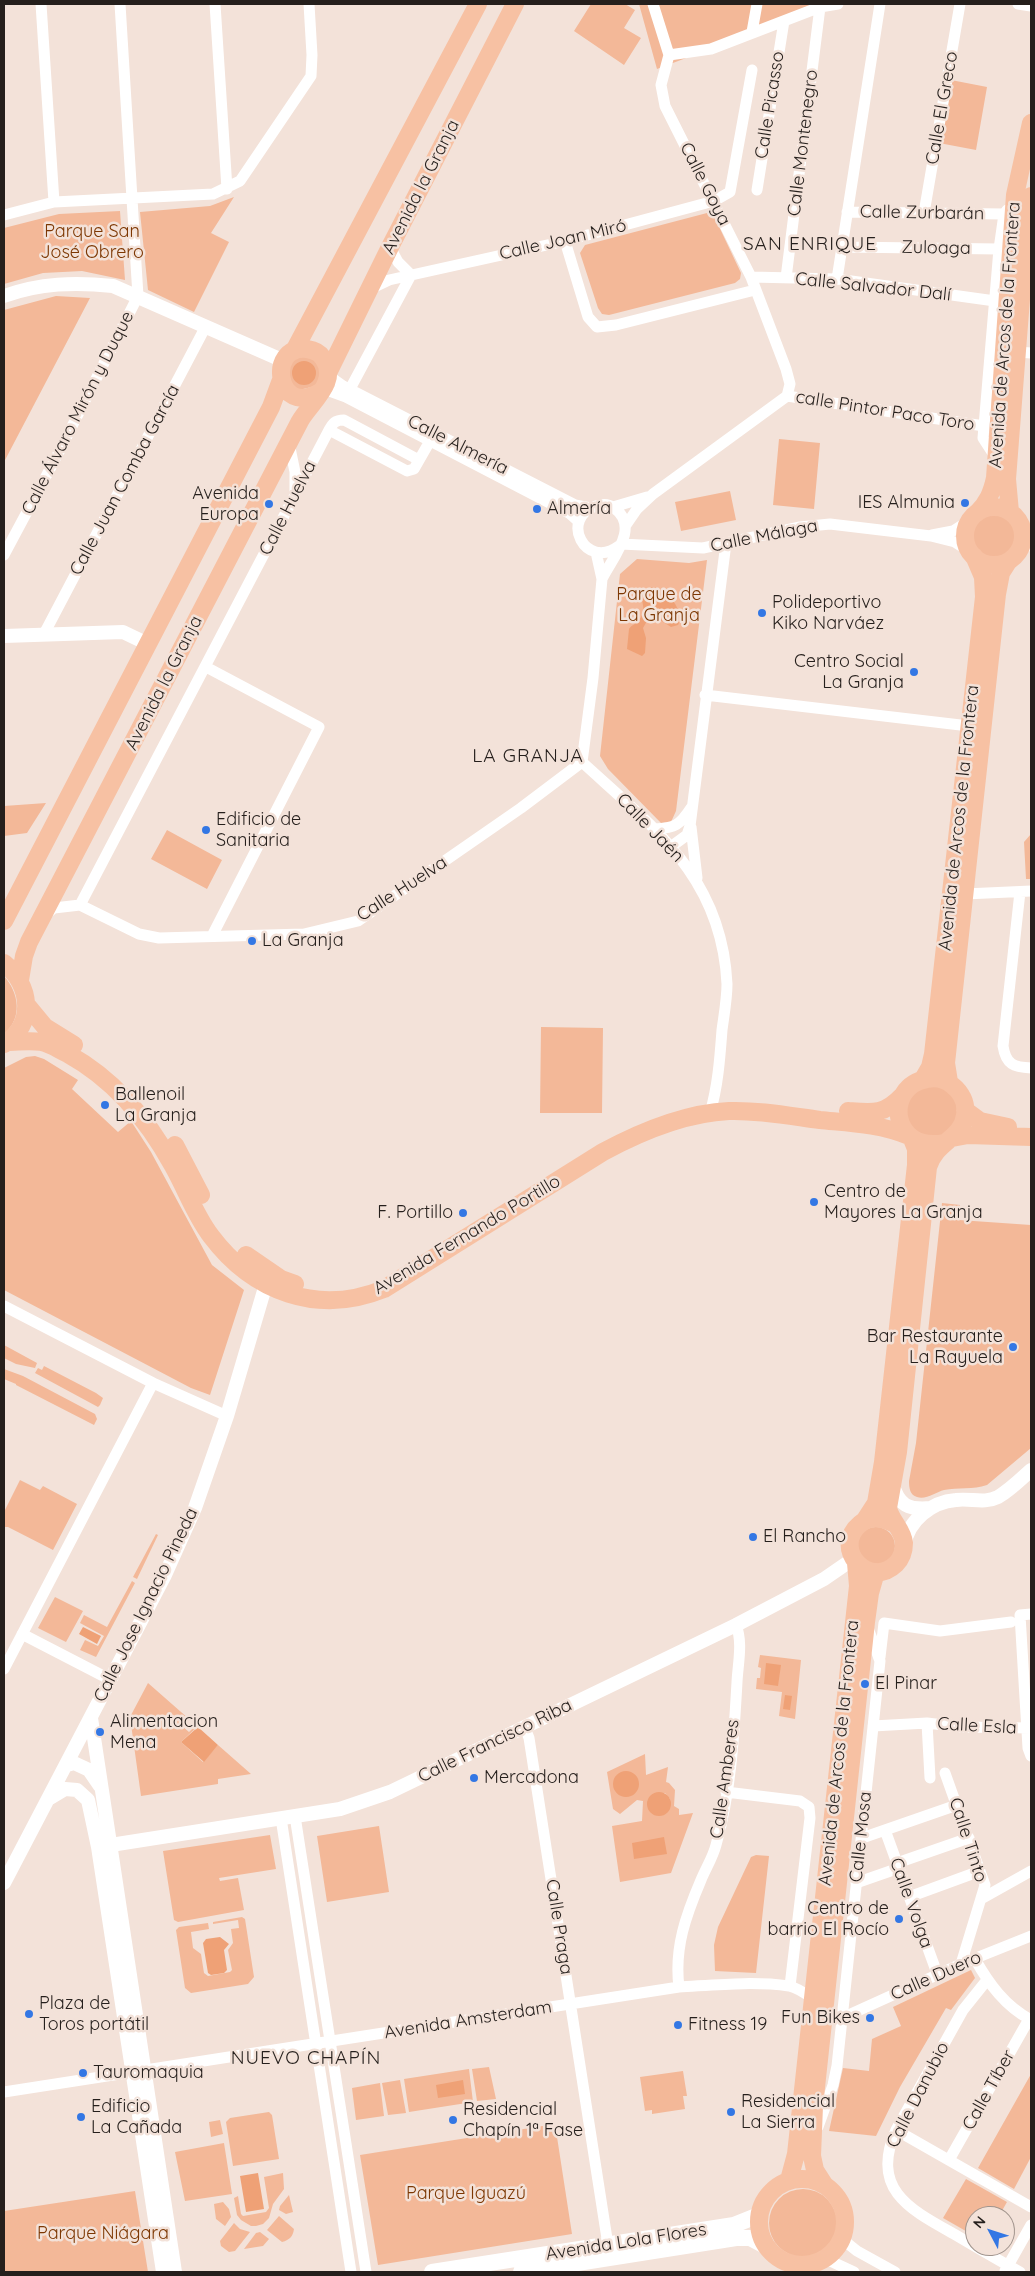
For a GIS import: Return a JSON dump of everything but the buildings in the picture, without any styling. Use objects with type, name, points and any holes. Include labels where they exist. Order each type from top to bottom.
[{"type":"main road","name":"Avenida la Granja","points":[[4,921],[271,407],[281,380],[281,366],[311,322],[478,4]]},
{"type":"main road","name":"Avenida la Granja","points":[[20,980],[24,956],[42,917],[289,441],[306,410],[325,382],[368,290],[515,4]]},
{"type":"main road","name":"Avenida de Arcos de la Frontera","points":[[974,516],[985,504],[992,492],[1031,124]]},
{"type":"main road","name":"Avenida de Arcos de la Frontera","points":[[1010,512],[1007,479],[1024,353],[1023,196]]},
{"type":"main road","points":[[281,380],[288,392],[298,397],[308,398],[325,382],[325,360],[315,351],[307,349],[289,356]]},
{"type":"main road","points":[[995,507],[1010,512],[1026,529],[1019,552],[997,565],[987,564],[971,553],[965,536],[974,516],[986,508],[995,507]]},
{"type":"main road","name":"Avenida de Arcos de la Frontera","points":[[949,1082],[946,1063],[999,584],[1019,552]]},
{"type":"main road","name":"Avenida de Arcos de la Frontera","points":[[789,2180],[796,2154],[858,1586],[854,1561],[849,1548],[852,1533],[865,1520],[876,1503],[883,1462],[916,1165],[916,1150],[910,1137],[903,1129],[899,1114],[902,1096],[908,1088],[923,1079],[930,1066],[933,1054],[985,584],[971,553]]},
{"type":"main road","points":[[4,963],[20,980],[26,1004],[21,1025],[5,1043]]},
{"type":"main road","name":"Avenida Fernando Portillo","points":[[26,1004],[45,1027],[90,1054],[117,1075],[138,1095],[173,1142],[209,1211],[228,1238],[260,1266],[281,1279],[313,1288],[354,1287],[379,1278],[611,1134],[667,1111],[747,1100],[870,1113],[880,1112],[893,1105],[902,1096]]},
{"type":"main road","name":"Avenida Fernando Portillo","points":[[5,1043],[40,1042],[54,1047],[89,1068],[118,1092],[152,1132],[210,1235],[234,1261],[266,1284],[291,1295],[316,1300],[342,1300],[368,1295],[399,1281],[622,1142],[712,1106],[749,1112],[880,1126],[910,1137]]},
{"type":"main road","points":[[923,1079],[939,1078],[949,1082],[962,1097],[966,1110],[980,1122],[1000,1127],[1031,1127]]},
{"type":"main road","points":[[854,1561],[866,1571],[876,1572],[891,1568],[898,1562],[904,1545],[900,1531],[890,1517],[888,1508],[899,1442],[928,1167],[936,1150],[961,1128],[966,1110]]},
{"type":"main road","points":[[910,1137],[924,1144],[968,1135],[1031,1137]]},
{"type":"main road","points":[[865,1520],[876,1518],[896,1524]]},
{"type":"main road","name":"Avenida de Arcos de la Frontera","points":[[824,2184],[815,2170],[812,2156],[814,2106],[866,1622],[870,1593],[876,1572]]},
{"type":"main road","points":[[809,2179],[824,2184],[838,2197],[842,2204],[846,2218],[842,2239],[837,2249],[815,2265],[787,2267],[767,2247],[760,2234],[759,2215],[769,2194],[776,2187],[789,2180],[809,2179]]},
{"type":"main road","name":"Avenida Lola Flores","points":[[432,2272],[734,2226],[759,2215]]},
{"type":"main road","name":"Avenida Lola Flores","points":[[521,2272],[590,2267],[740,2238],[750,2238],[767,2247]]},
{"type":"street","points":[[41,4],[54,202]]},
{"type":"street","points":[[120,4],[138,296]]},
{"type":"street","points":[[215,4],[227,189]]},
{"type":"street","points":[[4,215],[54,202],[213,194],[227,189],[240,181],[310,76],[312,55],[309,4]]},
{"type":"street","points":[[653,4],[669,55],[711,49],[784,20],[838,4]]},
{"type":"street","points":[[752,32],[757,4]]},
{"type":"street","points":[[837,279],[880,4]]},
{"type":"street","name":"Calle El Greco","points":[[924,213],[960,4]]},
{"type":"street","points":[[1018,4],[1031,6]]},
{"type":"street","name":"Calle Montenegro","points":[[786,278],[820,8]]},
{"type":"street","name":"Calle Picasso","points":[[757,190],[784,20]]},
{"type":"street","name":"Calle Goya","points":[[669,55],[661,85],[665,106],[751,277],[786,369],[790,384],[787,396]]},
{"type":"street","points":[[714,201],[730,192],[752,70]]},
{"type":"street","name":"Calle Zurbarán","points":[[847,212],[1004,214],[1023,196]]},
{"type":"street","name":"Calle Joan Miró","points":[[368,290],[389,280],[565,241],[714,201]]},
{"type":"street","points":[[996,458],[983,438],[999,249],[1004,214]]},
{"type":"street","points":[[565,241],[588,317],[597,327],[616,325],[755,290]]},
{"type":"street","points":[[350,390],[411,275],[398,262],[390,247]]},
{"type":"street","name":"Zuloaga","points":[[842,247],[999,249]]},
{"type":"street","name":"Calle Salvador Dalí","points":[[751,277],[837,279],[995,301]]},
{"type":"street","points":[[4,296],[39,285],[84,282],[113,286],[206,326],[289,356]]},
{"type":"street","name":"Calle Álvaro Mirón y Duque","points":[[4,555],[60,452],[138,296]]},
{"type":"street","name":"Calle Juan Comba García","points":[[44,634],[206,326]]},
{"type":"street","name":"Calle Almería","points":[[325,382],[350,390],[575,505],[590,508]]},
{"type":"street","name":"Calle Almería","points":[[325,382],[346,397],[569,513],[579,522]]},
{"type":"street","points":[[626,526],[637,510],[653,494],[787,396]]},
{"type":"street","name":"calle Pintor Paco Toro","points":[[787,396],[984,426]]},
{"type":"street","name":"Calle Huelva","points":[[430,441],[414,469],[407,470],[329,430],[80,905],[140,934],[159,938],[304,934],[358,921],[514,814],[582,762]]},
{"type":"street","points":[[289,441],[290,457],[295,472],[294,498]]},
{"type":"street","points":[[620,545],[604,553],[596,552],[584,545],[580,538],[579,522],[581,516],[590,508],[600,505],[613,507],[653,494]]},
{"type":"street","points":[[602,579],[625,538],[626,526],[622,515],[613,507]]},
{"type":"street","name":"Calle Málaga","points":[[930,536],[953,531],[974,516]]},
{"type":"street","name":"Calle Málaga","points":[[620,545],[636,544],[657,547],[702,548],[800,527],[830,524],[930,536],[955,542],[971,553]]},
{"type":"street","points":[[626,526],[657,547]]},
{"type":"street","points":[[672,846],[686,824],[692,806],[726,543]]},
{"type":"street","points":[[582,762],[593,678],[602,579],[596,552]]},
{"type":"street","points":[[4,636],[123,632],[148,644]]},
{"type":"street","points":[[206,667],[319,726],[212,936]]},
{"type":"street","points":[[706,695],[969,726]]},
{"type":"street","name":"Calle Jaén","points":[[582,762],[655,828],[672,846],[712,908],[721,940],[727,985],[712,1106]]},
{"type":"street","points":[[655,828],[669,828],[686,824]]},
{"type":"street","points":[[686,824],[697,882]]},
{"type":"street","points":[[965,894],[1026,892],[1003,1046],[1009,1064],[1016,1068],[1031,1068]]},
{"type":"street","points":[[42,917],[54,908],[80,905]]},
{"type":"street","name":"Calle Jose Ignacio Pineda","points":[[4,1883],[166,1574],[195,1508],[227,1416],[266,1284]]},
{"type":"street","points":[[4,1306],[153,1382],[227,1416]]},
{"type":"street","points":[[4,1669],[153,1382]]},
{"type":"street","points":[[896,1524],[956,1500],[984,1501],[998,1496],[1031,1470]]},
{"type":"street","points":[[892,1483],[896,1496],[903,1504],[916,1509],[932,1508]]},
{"type":"street","points":[[904,1545],[912,1524],[932,1508]]},
{"type":"street","name":"Calle Francisco Riba","points":[[104,1845],[340,1809],[390,1792],[736,1625],[824,1579],[854,1561]]},
{"type":"street","points":[[1031,1614],[1020,1616],[1029,1728],[1028,1748],[1031,1756]]},
{"type":"street","name":"Calle Mosa","points":[[813,2141],[833,2085],[862,1838],[880,1661],[866,1622]]},
{"type":"street","points":[[880,1661],[884,1623],[940,1631],[1011,1622]]},
{"type":"street","name":"Calle Amberes","points":[[679,1987],[677,1970],[681,1933],[691,1904],[716,1846],[726,1792],[735,1720],[739,1646],[739,1634],[736,1625]]},
{"type":"street","points":[[22,1634],[111,1680]]},
{"type":"street","points":[[91,1718],[102,1792],[104,1845],[139,2071],[175,2272]]},
{"type":"street","name":"Calle Esla","points":[[927,1723],[930,1778]]},
{"type":"street","name":"Calle Esla","points":[[873,1726],[927,1723],[960,1727],[1029,1728]]},
{"type":"street","name":"Calle Praga","points":[[525,1728],[529,1738],[608,2245]]},
{"type":"street","points":[[102,1792],[89,1770],[74,1763],[66,1767],[65,1778],[88,1800],[104,1845]]},
{"type":"street","name":"Calle Tinto","points":[[945,1772],[986,1885],[962,1964]]},
{"type":"street","points":[[49,1798],[65,1788],[77,1790]]},
{"type":"street","points":[[726,1792],[800,1801],[809,1807],[810,1818],[790,1986]]},
{"type":"street","points":[[862,1838],[957,1805]]},
{"type":"street","points":[[295,1816],[366,2272]]},
{"type":"street","points":[[281,1818],[351,2272]]},
{"type":"street","name":"Calle Volga","points":[[885,1830],[938,1976]]},
{"type":"street","points":[[856,1883],[969,1838]]},
{"type":"street","points":[[909,1897],[980,1870]]},
{"type":"street","points":[[981,1899],[1031,1870]]},
{"type":"street","name":"Calle Duero","points":[[842,2018],[962,1964],[1031,1936]]},
{"type":"street","points":[[975,1959],[987,1980],[1014,2009],[1030,2020]]},
{"type":"street","name":"Calle Danubio","points":[[987,1980],[963,2010],[896,2130],[888,2148],[887,2173],[897,2194],[912,2211],[1006,2269],[1020,2272]]},
{"type":"street","name":"Avenida Amsterdam","points":[[4,2092],[679,1987],[790,1986],[803,1991],[812,1999]]},
{"type":"street","name":"Calle Tíber","points":[[949,2160],[1030,2020]]},
{"type":"street","points":[[139,2071],[163,2272]]},
{"type":"street","points":[[896,2130],[1031,2207]]},
{"type":"street","points":[[1006,2269],[1031,2225]]},
{"type":"street","points":[[842,2239],[857,2251],[895,2272]]},
{"type":"street","points":[[815,2265],[854,2272]]},
{"type":"green space","points":[[591,4],[625,4],[635,10],[624,28],[641,38],[624,65],[574,31]]},
{"type":"green space","points":[[639,4],[829,4],[657,69]]},
{"type":"green space","points":[[951,80],[987,87],[976,150],[939,143]]},
{"type":"green space","points":[[234,197],[211,233],[229,242],[194,312],[148,290],[140,212],[210,206]]},
{"type":"green space","name":"Parque San José Obrero","points":[[120,211],[125,280],[82,271],[43,273],[4,284],[4,228],[59,214]]},
{"type":"green space","points":[[707,213],[714,216],[741,273],[740,279],[735,283],[609,315],[602,314],[598,308],[580,253],[585,245]]},
{"type":"green space","points":[[56,296],[90,298],[4,462],[4,310]]},
{"type":"green space","points":[[296,357],[313,357],[322,370],[316,386],[299,390],[289,383],[288,365]]},
{"type":"green space","points":[[779,439],[820,443],[814,509],[773,505]]},
{"type":"green space","points":[[730,491],[736,520],[681,531],[675,502]]},
{"type":"green space","points":[[998,515],[1010,521],[1015,528],[1015,546],[1010,553],[1003,558],[990,559],[982,556],[975,549],[972,533],[975,525],[982,518]]},
{"type":"green space","name":"Parque de La Granja","points":[[637,559],[689,563],[707,560],[676,811],[671,822],[661,823],[608,769],[600,756],[620,574]]},
{"type":"green space","points":[[46,803],[27,833],[4,836],[4,806]]},
{"type":"green space","points":[[167,830],[222,860],[207,889],[151,859]]},
{"type":"green space","points":[[1031,834],[1031,879],[1026,879],[1024,842]]},
{"type":"green space","points":[[4,976],[13,990],[17,1005],[14,1021],[4,1034]]},
{"type":"green space","points":[[541,1027],[603,1028],[602,1113],[540,1113]]},
{"type":"green space","points":[[35,1056],[44,1059],[78,1080],[72,1089],[118,1132],[131,1121],[151,1152],[212,1265],[244,1290],[210,1395],[191,1388],[4,1290],[4,1068],[26,1057]]},
{"type":"green space","points":[[932,1085],[942,1087],[950,1093],[956,1101],[958,1111],[956,1121],[950,1129],[942,1135],[932,1137],[922,1135],[914,1129],[908,1121],[906,1111],[908,1101],[914,1093],[922,1087]]},
{"type":"green space","points":[[942,1203],[960,1205],[959,1220],[1031,1225],[1031,1448],[987,1485],[944,1490],[920,1498],[911,1493],[909,1481],[916,1443]]},
{"type":"green space","points":[[4,1345],[37,1363],[35,1368],[16,1364],[4,1358]]},
{"type":"green space","points":[[44,1366],[96,1393],[103,1398],[100,1405],[98,1407],[35,1373],[38,1368],[42,1370]]},
{"type":"green space","points":[[4,1369],[23,1376],[95,1414],[97,1419],[94,1425],[4,1379]]},
{"type":"green space","points":[[20,1480],[40,1490],[43,1486],[77,1504],[53,1550],[8,1527],[4,1527],[4,1512]]},
{"type":"green space","points":[[876,1527],[889,1533],[895,1546],[889,1559],[876,1565],[863,1559],[857,1546],[863,1533]]},
{"type":"green space","points":[[156,1534],[158,1535],[137,1579],[133,1577]]},
{"type":"green space","points":[[132,1581],[135,1583],[96,1657],[80,1650],[85,1640],[98,1646],[104,1636],[80,1623],[84,1615],[107,1627]]},
{"type":"green space","points":[[55,1597],[83,1611],[66,1642],[38,1628]]},
{"type":"green space","points":[[760,1655],[801,1660],[795,1719],[779,1716],[782,1692],[756,1689],[757,1678],[760,1678],[761,1668],[758,1667]]},
{"type":"green space","points":[[148,1683],[189,1719],[182,1726],[189,1732],[196,1725],[198,1726],[181,1742],[203,1762],[218,1745],[251,1774],[218,1779],[218,1784],[141,1796],[130,1717]]},
{"type":"green space","points":[[645,1754],[646,1775],[668,1767],[666,1782],[675,1790],[674,1806],[679,1809],[679,1815],[693,1813],[671,1873],[620,1882],[612,1826],[642,1821],[643,1801],[637,1800],[620,1814],[613,1809],[607,1772]],"holes":[[[629,1772],[633,1794],[625,1796],[614,1787],[617,1775]],[[665,1793],[670,1799],[648,1806],[649,1799]]]},
{"type":"green space","points":[[379,1826],[389,1892],[327,1902],[317,1836]]},
{"type":"green space","points":[[270,1835],[276,1869],[219,1878],[220,1881],[238,1878],[244,1910],[178,1922],[174,1920],[163,1851]]},
{"type":"green space","points":[[756,1855],[769,1856],[756,1973],[715,1971],[714,1945],[718,1927],[751,1857]]},
{"type":"green space","points":[[242,1917],[245,1919],[254,1977],[248,1984],[191,1993],[185,1988],[176,1930],[179,1927],[208,1923],[209,1929],[191,1932],[193,1948],[201,1954],[204,1973],[208,1976],[230,1972],[232,1970],[228,1950],[233,1943],[231,1929],[239,1928],[238,1920],[213,1924],[213,1922]]},
{"type":"green space","points":[[971,1970],[975,1978],[951,2010],[946,2008],[900,2087],[876,2136],[829,2131],[843,2068],[869,2071],[872,2039],[901,2026],[893,2007]]},
{"type":"green space","points":[[489,2067],[496,2099],[477,2101],[472,2069]]},
{"type":"green space","points":[[469,2069],[473,2102],[409,2112],[404,2079]]},
{"type":"green space","points":[[683,2071],[687,2096],[683,2096],[685,2109],[652,2114],[652,2110],[645,2111],[640,2077]]},
{"type":"green space","points":[[1031,2074],[1031,2157],[1014,2189],[978,2168]]},
{"type":"green space","points":[[400,2080],[406,2113],[388,2115],[382,2083]]},
{"type":"green space","points":[[380,2083],[384,2116],[356,2120],[352,2088]]},
{"type":"green space","points":[[269,2112],[272,2115],[279,2159],[233,2166],[226,2122],[230,2118]]},
{"type":"green space","points":[[220,2120],[223,2134],[211,2137],[209,2122]]},
{"type":"green space","name":"Parque Iguazú","points":[[555,2124],[572,2234],[378,2265],[360,2155]]},
{"type":"green space","points":[[224,2143],[232,2194],[185,2201],[175,2152]]},
{"type":"green space","points":[[283,2173],[284,2189],[273,2204],[269,2218],[263,2224],[256,2226],[251,2226],[241,2220],[237,2215],[234,2198],[238,2196],[243,2216],[266,2212],[269,2208],[264,2177]]},
{"type":"green space","points":[[966,2179],[1007,2202],[1005,2206],[965,2206],[965,2231],[943,2218]]},
{"type":"green space","points":[[810,2189],[822,2195],[831,2204],[837,2216],[835,2236],[827,2247],[810,2257],[796,2257],[779,2247],[771,2236],[769,2216],[779,2199],[790,2191]]},
{"type":"green space","name":"Parque Niágara","points":[[135,2191],[148,2272],[4,2272],[4,2211]]},
{"type":"green space","points":[[289,2195],[293,2212],[286,2214],[279,2210]]},
{"type":"green space","points":[[223,2202],[229,2209],[231,2217],[225,2226],[216,2219],[214,2204]]},
{"type":"green space","points":[[279,2216],[294,2229],[291,2237],[282,2242],[267,2230]]},
{"type":"green space","points":[[234,2223],[240,2229],[250,2232],[235,2251],[229,2252],[221,2246],[220,2241]]},
{"type":"green space","points":[[260,2232],[269,2239],[263,2246],[244,2249],[256,2233]]},
{"type":"shaded area","points":[[304,361],[313,364],[316,373],[313,382],[304,385],[295,382],[292,373],[295,364]]},
{"type":"shaded area","points":[[652,587],[658,588],[668,595],[676,605],[680,621],[678,625],[671,627],[657,618],[647,621],[643,628],[646,638],[645,653],[642,656],[627,649],[629,629],[641,618],[643,608],[641,594]]},
{"type":"shaded area","points":[[83,1627],[101,1636],[97,1644],[79,1634]]},
{"type":"shaded area","points":[[766,1663],[781,1665],[778,1686],[764,1684]]},
{"type":"shaded area","points":[[785,1695],[792,1696],[790,1710],[783,1709]]},
{"type":"shaded area","points":[[198,1727],[218,1745],[204,1762],[181,1742]]},
{"type":"shaded area","points":[[626,1771],[635,1775],[639,1784],[635,1793],[626,1797],[617,1793],[613,1784],[617,1775]]},
{"type":"shaded area","points":[[659,1792],[667,1796],[671,1804],[667,1812],[659,1816],[651,1812],[647,1804],[651,1796]]},
{"type":"shaded area","points":[[664,1837],[667,1854],[634,1859],[632,1843]]},
{"type":"shaded area","points":[[220,1937],[229,1944],[224,1950],[227,1970],[224,1973],[211,1975],[208,1973],[203,1943],[206,1939]]},
{"type":"shaded area","points":[[463,2080],[465,2094],[438,2098],[436,2085]]},
{"type":"shaded area","points":[[258,2173],[264,2209],[246,2212],[240,2176]]},
{"type":"place","name":"IES Almunia","points":[[965,503]]},
{"type":"place","name":"Avenida Europa","points":[[269,504]]},
{"type":"place","name":"Almería","points":[[537,509]]},
{"type":"place","name":"Polideportivo Kiko Narváez","points":[[762,613]]},
{"type":"place","name":"Centro Social La Granja","points":[[914,672]]},
{"type":"place","name":"Edificio de Sanitaria","points":[[206,830]]},
{"type":"place","name":"La Granja","points":[[252,941]]},
{"type":"place","name":"Ballenoil La Granja","points":[[105,1105]]},
{"type":"place","name":"Centro de Mayores La Granja","points":[[814,1202]]},
{"type":"place","name":"F. Portillo","points":[[463,1213]]},
{"type":"place","name":"Bar Restaurante La Rayuela","points":[[1013,1347]]},
{"type":"place","name":"El Rancho","points":[[753,1537]]},
{"type":"place","name":"El Pinar","points":[[865,1684]]},
{"type":"place","name":"Alimentacion Mena","points":[[100,1732]]},
{"type":"place","name":"Mercadona","points":[[474,1778]]},
{"type":"place","name":"Centro de barrio El Rocío","points":[[899,1919]]},
{"type":"place","name":"Plaza de Toros portátil","points":[[29,2014]]},
{"type":"place","name":"Fun Bikes","points":[[870,2018]]},
{"type":"place","name":"Fitness 19","points":[[678,2025]]},
{"type":"place","name":"Tauromaquia","points":[[83,2073]]},
{"type":"place","name":"Residencial La Sierra","points":[[731,2112]]},
{"type":"place","name":"Edificio La Cañada","points":[[81,2117]]},
{"type":"place","name":"Residencial Chapín 1ª Fase","points":[[453,2120]]},
{"type":"district","name":"SAN ENRIQUE","points":[[810,244]]},
{"type":"district","name":"LA GRANJA","points":[[528,756]]},
{"type":"district","name":"NUEVO CHAPÍN","points":[[306,2058]]}]
